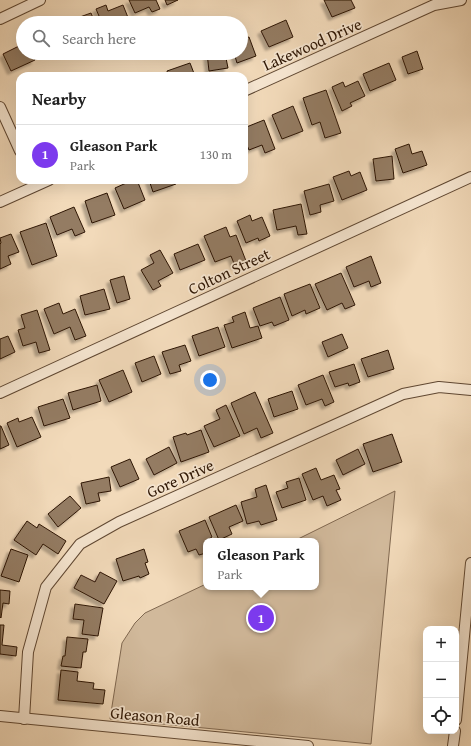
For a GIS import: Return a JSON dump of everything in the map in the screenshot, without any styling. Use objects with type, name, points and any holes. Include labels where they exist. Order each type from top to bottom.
[{"type":"street","points":[[0,19],[40,0]]},
{"type":"street","name":"Lakewood Drive","points":[[248,89],[434,5],[461,0]]},
{"type":"street","points":[[0,107],[16,142]]},
{"type":"street","name":"Colton Street","points":[[0,393],[471,177]]},
{"type":"street","points":[[0,202],[33,184]]},
{"type":"street","name":"Gore Drive","points":[[24,719],[28,652],[46,586],[80,544],[119,522],[403,394],[439,387],[471,390]]},
{"type":"street","points":[[458,698],[471,563]]},
{"type":"street","name":"Gleason Road","points":[[0,716],[308,746]]},
{"type":"street","points":[[454,746],[455,734]]},
{"type":"shaded area","points":[[395,491],[371,744],[110,719],[122,643],[135,623],[145,613],[203,585],[203,590],[319,590],[319,538],[300,538]]},
{"type":"building","points":[[129,0],[156,0],[160,9],[152,12],[149,7],[135,13]]},
{"type":"building","points":[[165,0],[178,0],[167,5]]},
{"type":"building","points":[[324,0],[351,0],[355,8],[332,17]]},
{"type":"building","points":[[106,5],[108,11],[123,5],[127,16],[99,16],[96,9]]},
{"type":"building","points":[[91,13],[92,16],[83,16]]},
{"type":"building","points":[[286,20],[293,37],[269,47],[261,31]]},
{"type":"building","points":[[248,37],[256,56],[248,59]]},
{"type":"building","points":[[16,48],[16,60],[35,60],[11,71],[3,54]]},
{"type":"building","points":[[417,51],[423,69],[408,74],[402,57]]},
{"type":"building","points":[[208,60],[226,60],[228,68],[209,71]]},
{"type":"building","points":[[236,60],[245,60],[237,63]]},
{"type":"building","points":[[190,63],[193,72],[167,72]]},
{"type":"building","points":[[389,63],[396,80],[370,91],[363,74]]},
{"type":"building","points":[[358,81],[365,96],[350,103],[352,106],[342,111],[332,87],[343,82],[345,87]]},
{"type":"building","points":[[326,90],[341,133],[325,138],[320,122],[312,125],[303,98]]},
{"type":"building","points":[[293,106],[303,131],[282,139],[272,115]]},
{"type":"building","points":[[264,120],[275,149],[265,153],[262,145],[249,150],[248,126]]},
{"type":"building","points":[[409,144],[412,154],[422,151],[427,165],[403,173],[395,149]]},
{"type":"building","points":[[392,156],[394,179],[376,181],[373,159]]},
{"type":"building","points":[[349,171],[351,176],[360,172],[367,190],[342,200],[333,177]]},
{"type":"building","points":[[124,184],[139,184],[145,200],[124,209],[115,188]]},
{"type":"building","points":[[150,184],[176,184],[153,192]]},
{"type":"building","points":[[329,184],[334,201],[320,205],[321,212],[310,215],[304,191]]},
{"type":"building","points":[[107,193],[115,215],[92,223],[85,201]]},
{"type":"building","points":[[301,204],[307,234],[298,235],[296,226],[277,230],[273,210]]},
{"type":"building","points":[[74,207],[85,232],[75,236],[72,229],[57,235],[50,217]]},
{"type":"building","points":[[250,215],[252,221],[262,217],[270,236],[259,241],[258,238],[246,243],[237,221]]},
{"type":"building","points":[[46,223],[57,256],[32,265],[20,232]]},
{"type":"building","points":[[226,227],[230,237],[236,235],[246,261],[235,266],[231,256],[215,262],[204,236]]},
{"type":"building","points":[[11,234],[19,252],[8,256],[11,264],[0,269],[0,238]]},
{"type":"building","points":[[198,244],[205,260],[180,270],[174,254]]},
{"type":"building","points":[[160,250],[173,273],[158,281],[161,286],[153,290],[141,270],[154,263],[150,255]]},
{"type":"building","points":[[371,256],[381,283],[371,287],[369,281],[354,287],[346,267]]},
{"type":"building","points":[[341,273],[355,305],[345,309],[342,303],[327,310],[315,284]]},
{"type":"building","points":[[124,276],[130,299],[117,303],[110,280]]},
{"type":"building","points":[[310,284],[320,308],[306,314],[305,310],[292,316],[284,294]]},
{"type":"building","points":[[104,289],[110,309],[85,315],[80,296]]},
{"type":"building","points":[[280,297],[289,320],[274,326],[272,322],[260,326],[253,308]]},
{"type":"building","points":[[59,303],[63,314],[75,309],[86,336],[75,340],[70,327],[54,334],[44,309]]},
{"type":"building","points":[[37,310],[50,350],[39,353],[36,342],[23,346],[18,330],[25,328],[21,315]]},
{"type":"building","points":[[245,312],[250,328],[258,326],[262,338],[232,348],[224,325],[234,322],[232,317]]},
{"type":"building","points":[[218,327],[225,347],[199,356],[192,336]]},
{"type":"building","points":[[342,334],[348,348],[328,357],[322,342]]},
{"type":"building","points":[[8,336],[15,352],[0,359],[0,339]]},
{"type":"building","points":[[185,345],[191,361],[179,365],[181,371],[170,374],[162,352]]},
{"type":"building","points":[[388,350],[394,369],[368,377],[361,359]]},
{"type":"building","points":[[154,356],[161,374],[142,382],[135,363]]},
{"type":"building","points":[[354,364],[360,382],[349,386],[348,383],[335,387],[329,372]]},
{"type":"building","points":[[123,370],[132,392],[109,402],[99,380]]},
{"type":"building","points":[[323,375],[334,402],[325,406],[322,399],[306,405],[298,385]]},
{"type":"building","points":[[97,385],[101,401],[73,410],[68,393]]},
{"type":"building","points":[[292,391],[298,409],[274,417],[268,399]]},
{"type":"building","points":[[255,392],[273,433],[261,438],[257,428],[244,434],[231,403]]},
{"type":"building","points":[[63,399],[70,418],[44,426],[38,407]]},
{"type":"building","points":[[226,405],[240,436],[214,447],[204,426],[220,419],[216,410]]},
{"type":"building","points":[[32,417],[41,437],[17,447],[7,423],[18,418],[19,422]]},
{"type":"building","points":[[0,426],[9,445],[0,449]]},
{"type":"building","points":[[201,430],[209,452],[181,462],[173,437],[186,433],[187,435]]},
{"type":"building","points":[[392,434],[402,462],[373,472],[363,444]]},
{"type":"building","points":[[169,447],[177,463],[154,475],[146,459]]},
{"type":"building","points":[[358,449],[365,464],[343,475],[336,460]]},
{"type":"building","points":[[130,459],[139,479],[120,487],[111,467]]},
{"type":"building","points":[[316,468],[321,480],[334,475],[340,489],[336,490],[341,500],[327,506],[323,496],[313,500],[302,474]]},
{"type":"building","points":[[109,477],[111,491],[98,493],[100,501],[86,504],[81,483]]},
{"type":"building","points":[[299,478],[306,500],[282,508],[276,492],[288,488],[286,482]]},
{"type":"building","points":[[266,485],[277,520],[261,525],[259,521],[247,524],[241,502],[257,497],[255,489]]},
{"type":"building","points":[[70,496],[81,508],[58,527],[48,514]]},
{"type":"building","points":[[236,505],[243,521],[229,527],[232,534],[223,538],[218,538],[209,517]]},
{"type":"building","points":[[205,520],[212,537],[203,538],[203,554],[199,555],[196,549],[188,552],[179,531]]},
{"type":"building","points":[[27,521],[37,528],[39,524],[66,541],[58,554],[43,544],[36,555],[14,540]]},
{"type":"building","points":[[11,549],[28,555],[19,582],[1,576]]},
{"type":"building","points":[[144,549],[148,562],[145,563],[149,574],[140,578],[139,576],[123,581],[116,559]]},
{"type":"building","points":[[100,572],[117,581],[104,604],[74,588],[81,575],[95,582]]},
{"type":"building","points":[[0,590],[10,591],[9,604],[3,603],[1,618],[0,617]]},
{"type":"building","points":[[75,604],[103,608],[98,636],[82,634],[84,620],[73,619]]},
{"type":"building","points":[[0,625],[4,625],[2,645],[17,647],[16,656],[0,654]]},
{"type":"building","points":[[67,637],[88,639],[86,652],[83,652],[81,668],[61,666],[63,656],[65,656]]},
{"type":"building","points":[[61,670],[78,672],[77,681],[94,683],[93,689],[105,690],[103,704],[58,700]]},
{"type":"place","name":"Gleason Park","points":[[261,618]]}]
